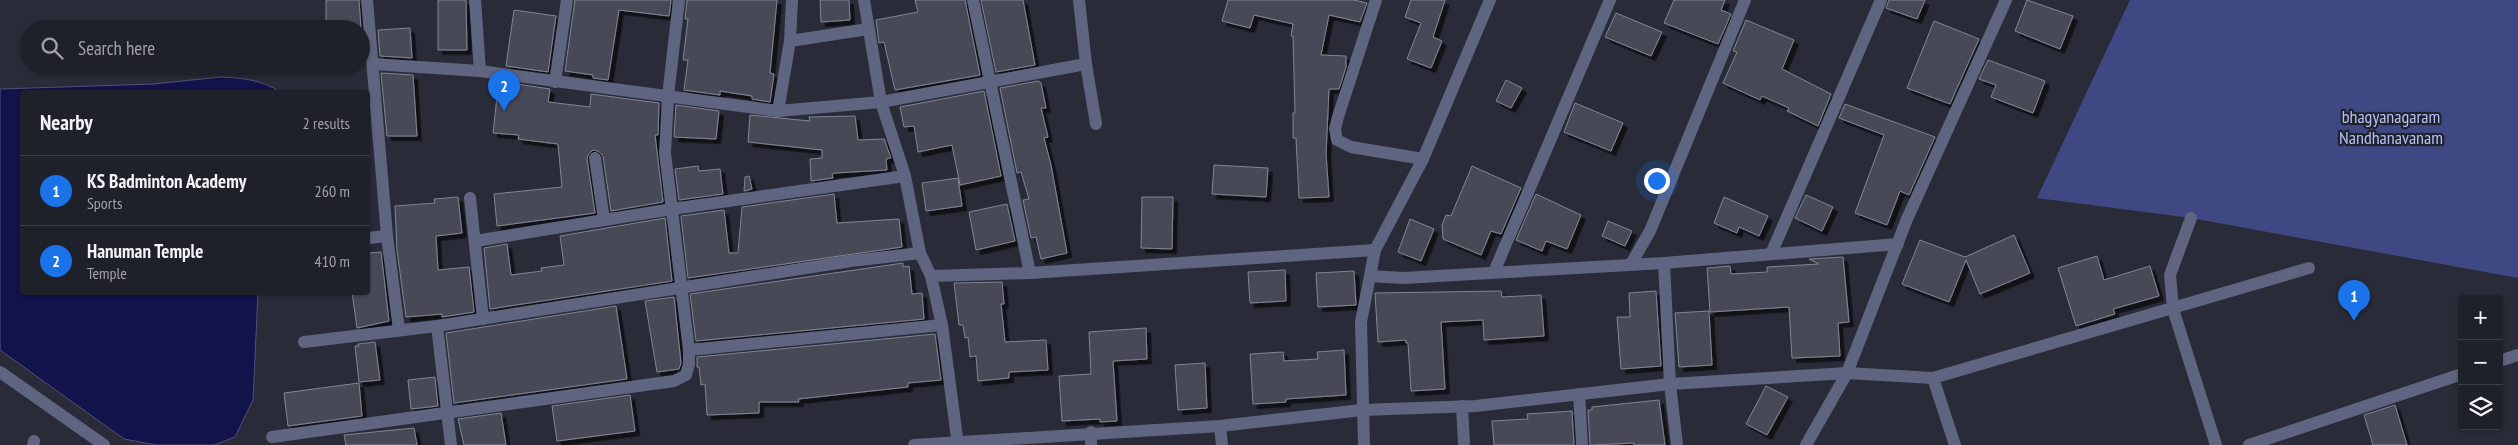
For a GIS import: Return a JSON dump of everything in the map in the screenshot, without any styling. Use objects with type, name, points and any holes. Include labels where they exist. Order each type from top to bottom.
[{"type":"street","points":[[367,0],[369,20]]},
{"type":"street","points":[[476,0],[480,71]]},
{"type":"street","points":[[555,82],[568,0]]},
{"type":"street","points":[[272,437],[674,381],[686,374],[689,364],[689,350],[665,153],[668,96],[679,0]]},
{"type":"street","points":[[778,111],[790,41],[792,0]]},
{"type":"street","points":[[864,0],[881,102],[905,176],[920,253],[931,276],[942,325],[958,444]]},
{"type":"street","points":[[973,0],[1030,273]]},
{"type":"street","points":[[1079,0],[1086,64],[1096,124]]},
{"type":"street","points":[[1364,445],[1361,322],[1375,250],[1422,159],[1490,0]]},
{"type":"street","points":[[1494,272],[1610,0]]},
{"type":"street","points":[[1631,264],[1650,231],[1745,0]]},
{"type":"street","points":[[1771,254],[1881,0]]},
{"type":"street","points":[[1806,445],[1847,373],[1898,244],[2006,0]]},
{"type":"street","points":[[1373,1],[1338,116],[1335,129],[1337,140],[1351,147],[1422,159]]},
{"type":"street","points":[[790,41],[868,29]]},
{"type":"street","points":[[370,32],[387,236],[399,330]]},
{"type":"street","points":[[373,64],[480,71],[778,111],[881,102],[1086,64]]},
{"type":"street","points":[[595,158],[604,220]]},
{"type":"street","points":[[475,241],[672,209],[905,176]]},
{"type":"street","points":[[470,198],[483,319]]},
{"type":"street","points":[[2191,218],[2170,275],[2173,309],[2216,445]]},
{"type":"street","points":[[370,238],[387,236]]},
{"type":"street","points":[[1370,276],[1403,278],[1664,263],[1898,244]]},
{"type":"street","points":[[931,276],[1030,273],[1375,250]]},
{"type":"street","points":[[304,342],[437,326],[851,261],[920,253]]},
{"type":"street","points":[[1664,263],[1670,384],[1677,445]]},
{"type":"street","points":[[914,445],[1091,439],[1362,410],[1462,406],[1670,384],[1847,373],[1933,378],[2309,268]]},
{"type":"street","points":[[689,350],[942,325]]},
{"type":"street","points":[[437,326],[451,445]]},
{"type":"street","points":[[2503,360],[2518,355]]},
{"type":"street","points":[[0,372],[104,445]]},
{"type":"street","points":[[2249,445],[2458,375]]},
{"type":"street","points":[[1933,378],[1955,445]]},
{"type":"street","points":[[1579,394],[1582,445]]},
{"type":"street","points":[[1462,406],[1464,445]]},
{"type":"street","points":[[1220,426],[1222,445]]},
{"type":"green space","name":"bhagyanagaram Nandhanavanam","points":[[2130,0],[2518,0],[2518,278],[2191,218],[2037,198]]},
{"type":"shaded area","points":[[221,77],[259,82],[276,90],[20,90],[20,295],[258,295],[253,400],[235,437],[214,445],[156,445],[124,439],[0,350],[0,89],[153,84]]},
{"type":"building","points":[[326,0],[359,0],[360,20],[326,20]]},
{"type":"building","points":[[438,0],[466,0],[467,50],[438,50]]},
{"type":"building","points":[[575,0],[671,0],[669,16],[619,10],[608,80],[593,78],[593,75],[565,71]]},
{"type":"building","points":[[687,0],[777,0],[770,73],[774,74],[770,102],[752,99],[752,96],[720,91],[720,95],[684,90],[688,60],[683,60],[688,19],[685,19]]},
{"type":"building","points":[[820,0],[849,0],[850,20],[821,22]]},
{"type":"building","points":[[915,0],[965,0],[980,75],[895,90],[884,42],[879,43],[876,20],[918,12]]},
{"type":"building","points":[[981,0],[1023,0],[1035,65],[996,72]]},
{"type":"building","points":[[1228,0],[1354,0],[1367,3],[1360,22],[1329,15],[1321,55],[1346,56],[1346,67],[1339,89],[1329,89],[1326,154],[1329,197],[1299,198],[1296,138],[1293,138],[1293,113],[1295,113],[1293,36],[1291,36],[1293,24],[1254,15],[1250,28],[1222,21]]},
{"type":"building","points":[[1411,0],[1445,0],[1433,37],[1442,41],[1431,68],[1407,59],[1421,23],[1405,17]]},
{"type":"building","points":[[1674,0],[1725,0],[1721,10],[1731,14],[1718,44],[1664,23]]},
{"type":"building","points":[[1889,0],[1925,0],[1917,19],[1886,8]]},
{"type":"building","points":[[2027,0],[2073,16],[2060,49],[2015,31]]},
{"type":"building","points":[[514,10],[556,16],[548,72],[506,66]]},
{"type":"building","points":[[1616,13],[1662,32],[1651,56],[1605,37]]},
{"type":"building","points":[[1746,20],[1794,40],[1782,69],[1831,94],[1818,126],[1787,111],[1789,108],[1762,96],[1760,100],[1723,83],[1737,52],[1733,51]]},
{"type":"building","points":[[1934,21],[1979,39],[1950,104],[1907,88]]},
{"type":"building","points":[[410,28],[412,58],[380,56],[378,30]]},
{"type":"building","points":[[1988,60],[2045,81],[2033,113],[1991,97],[1996,85],[1979,79]]},
{"type":"building","points":[[381,73],[413,75],[417,136],[387,136]]},
{"type":"building","points":[[1506,80],[1522,88],[1511,108],[1496,101]]},
{"type":"building","points":[[1038,81],[1041,83],[1046,108],[1041,108],[1048,137],[1044,138],[1051,165],[1067,253],[1041,259],[1036,237],[1031,238],[1023,200],[1029,199],[1021,172],[1017,173],[1000,88]]},
{"type":"building","points":[[504,82],[550,89],[548,102],[590,107],[591,94],[659,103],[658,135],[655,135],[663,202],[611,211],[603,156],[598,151],[593,150],[587,159],[595,213],[497,226],[494,194],[562,187],[558,144],[518,139],[519,135],[493,133],[498,88],[503,89]]},
{"type":"building","points":[[984,91],[1001,176],[960,185],[952,145],[918,152],[914,126],[904,127],[900,107]]},
{"type":"building","points":[[1575,103],[1623,123],[1611,151],[1564,132]]},
{"type":"building","points":[[1845,104],[1935,137],[1909,195],[1900,191],[1887,225],[1855,213],[1884,135],[1839,118]]},
{"type":"building","points":[[676,105],[719,111],[716,139],[674,137]]},
{"type":"building","points":[[750,115],[810,121],[809,117],[855,116],[858,140],[884,139],[891,158],[886,159],[887,170],[835,173],[832,174],[833,178],[811,181],[810,159],[822,158],[822,150],[748,142]]},
{"type":"building","points":[[1214,165],[1268,168],[1266,197],[1212,194]]},
{"type":"building","points":[[698,166],[699,171],[720,169],[723,194],[679,200],[675,169]]},
{"type":"building","points":[[1472,166],[1521,188],[1501,234],[1491,231],[1481,255],[1443,239],[1442,225],[1446,215],[1451,216]]},
{"type":"building","points":[[749,176],[752,189],[744,191],[745,177]]},
{"type":"building","points":[[958,178],[962,206],[926,211],[922,183]]},
{"type":"building","points":[[834,194],[837,223],[899,219],[902,247],[688,278],[681,216],[724,210],[729,253],[738,253],[742,207]]},
{"type":"building","points":[[1536,194],[1581,215],[1567,249],[1546,241],[1542,251],[1516,240]]},
{"type":"building","points":[[1806,195],[1833,207],[1822,231],[1795,218]]},
{"type":"building","points":[[458,197],[462,233],[436,236],[438,270],[469,267],[474,312],[442,317],[442,314],[406,317],[397,250],[395,206],[435,203],[434,199]]},
{"type":"building","points":[[1142,197],[1173,197],[1172,249],[1141,248]]},
{"type":"building","points":[[1724,197],[1768,216],[1759,236],[1739,227],[1737,233],[1714,223]]},
{"type":"building","points":[[1007,204],[1015,241],[976,250],[969,212]]},
{"type":"building","points":[[665,218],[672,281],[490,309],[484,248],[507,244],[511,275],[542,271],[541,268],[564,265],[560,236]]},
{"type":"building","points":[[1410,219],[1434,229],[1421,261],[1398,252]]},
{"type":"building","points":[[1608,221],[1632,231],[1625,246],[1602,236]]},
{"type":"building","points":[[2014,235],[2030,273],[1980,294],[1966,260],[1949,302],[1902,284],[1920,240],[1965,257]]},
{"type":"building","points":[[381,252],[389,321],[357,328],[352,295],[370,295],[370,253]]},
{"type":"building","points":[[2097,256],[2104,280],[2150,266],[2159,296],[2113,309],[2115,314],[2076,326],[2058,268]]},
{"type":"building","points":[[1843,257],[1849,322],[1838,323],[1840,356],[1792,358],[1789,307],[1710,312],[1707,268],[1730,266],[1731,274],[1767,272],[1767,267],[1819,264],[1809,259]]},
{"type":"building","points":[[903,263],[903,267],[909,266],[912,294],[922,293],[924,319],[696,341],[690,294]]},
{"type":"building","points":[[1285,270],[1286,301],[1250,303],[1248,272]]},
{"type":"building","points":[[1354,271],[1356,305],[1318,307],[1316,273]]},
{"type":"building","points":[[1002,282],[1004,304],[1001,304],[1005,342],[1046,340],[1048,370],[1009,372],[1009,378],[978,381],[976,356],[970,357],[968,337],[965,338],[963,325],[959,325],[954,283]]},
{"type":"building","points":[[1501,291],[1502,297],[1541,295],[1544,336],[1484,340],[1483,320],[1441,322],[1445,389],[1411,391],[1408,343],[1406,343],[1406,340],[1378,342],[1375,293]]},
{"type":"building","points":[[1656,291],[1661,366],[1621,369],[1617,317],[1630,317],[1629,293]]},
{"type":"building","points":[[674,297],[681,363],[679,369],[657,372],[645,301]]},
{"type":"building","points":[[616,306],[627,379],[454,403],[446,333]]},
{"type":"building","points":[[1709,311],[1712,365],[1679,367],[1675,313]]},
{"type":"building","points":[[1146,328],[1147,359],[1113,361],[1117,421],[1100,422],[1100,419],[1062,421],[1059,376],[1091,374],[1089,332]]},
{"type":"building","points":[[935,334],[941,380],[908,383],[908,387],[798,399],[799,402],[759,402],[759,413],[707,415],[705,384],[701,385],[697,357]]},
{"type":"building","points":[[375,342],[380,380],[359,382],[355,346]]},
{"type":"building","points":[[1344,350],[1346,395],[1286,399],[1286,402],[1253,404],[1250,354],[1283,352],[1284,361],[1318,359],[1317,352]]},
{"type":"building","points":[[1205,363],[1207,408],[1178,410],[1175,365]]},
{"type":"building","points":[[435,377],[438,406],[411,409],[408,380]]},
{"type":"building","points":[[359,383],[362,416],[288,426],[284,393]]},
{"type":"building","points":[[1766,386],[1788,397],[1767,435],[1746,424]]},
{"type":"building","points":[[630,395],[635,431],[557,441],[552,406]]},
{"type":"building","points":[[1659,400],[1665,445],[1634,445],[1634,443],[1590,445],[1588,410],[1592,410],[1592,407]]},
{"type":"building","points":[[2395,405],[2407,445],[2373,445],[2364,415]]},
{"type":"building","points":[[1572,411],[1574,445],[1494,445],[1492,421],[1528,419],[1527,414]]},
{"type":"building","points":[[501,413],[506,445],[464,445],[458,419]]},
{"type":"building","points":[[414,428],[417,445],[346,445],[344,435]]},
{"type":"place","name":"Hanuman Temple","points":[[504,111]]},
{"type":"place","name":"KS Badminton Academy","points":[[2354,321]]}]
